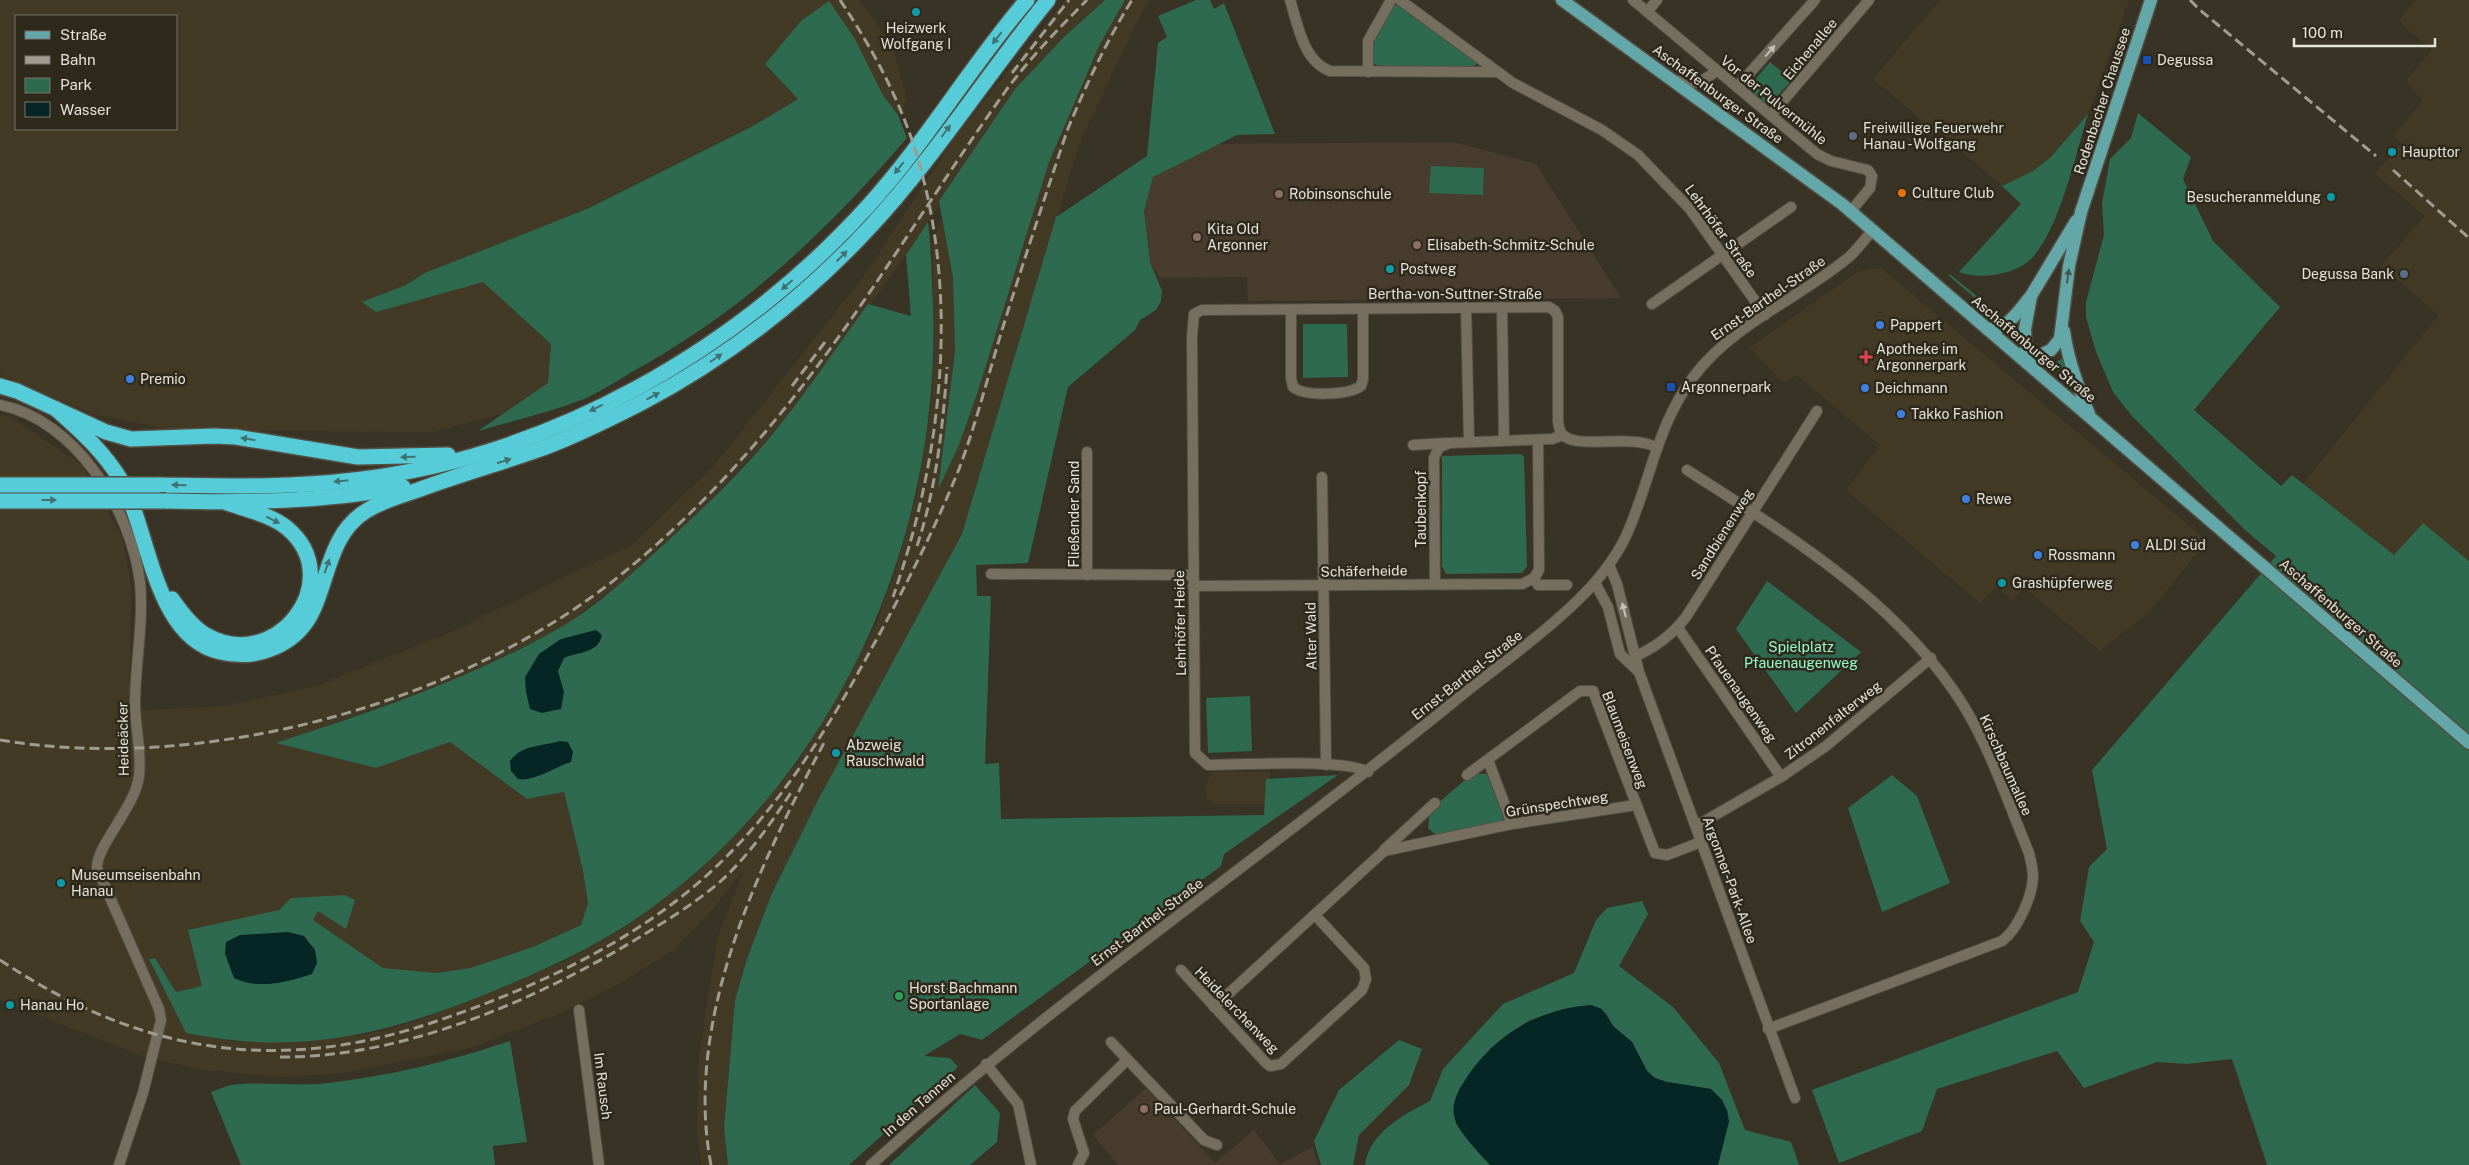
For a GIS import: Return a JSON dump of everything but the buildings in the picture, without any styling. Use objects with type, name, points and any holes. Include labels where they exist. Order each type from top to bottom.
[{"type":"highway","points":[[0,485],[307,485],[356,480],[416,470],[475,454],[539,433],[625,393],[702,350],[787,285],[870,203],[1027,0]]},
{"type":"highway","points":[[56,409],[86,435],[122,482],[136,513],[158,579],[174,618],[195,641],[220,652],[249,655],[263,653],[286,642],[308,618],[317,601],[333,549],[354,520],[363,512],[389,499],[534,451],[606,420],[675,384],[761,326],[824,273],[882,214],[1048,0]]},
{"type":"highway","points":[[0,386],[17,391],[106,432],[131,440],[196,436],[236,437],[358,458],[475,454]]},
{"type":"highway","points":[[0,501],[227,503],[325,498],[394,489],[457,476]]},
{"type":"highway","points":[[158,579],[188,620],[206,635],[217,640],[240,644],[254,643],[272,637],[289,626],[298,614],[308,594],[309,576],[304,550],[288,529],[277,522],[227,503]]},
{"type":"main road","name":"Aschaffenburger Straße","points":[[1562,0],[1824,189],[2469,743]]},
{"type":"main road","name":"Rodenbacher Chaussee","points":[[2081,212],[2151,0]]},
{"type":"main road","points":[[1987,329],[2000,327],[2010,321],[2031,296],[2081,212]]},
{"type":"main road","points":[[2031,296],[2025,330],[2026,362],[2056,346],[2063,324],[2069,266],[2081,212]]},
{"type":"main road","points":[[2063,324],[2067,355],[2090,416]]},
{"type":"street","points":[[1290,0],[1310,57],[1318,66],[1330,71],[1498,72]]},
{"type":"street","points":[[1368,72],[1368,41],[1391,0]]},
{"type":"street","name":"Lehrhöfer Straße","points":[[1400,0],[1523,89],[1602,130],[1638,156],[1683,200],[1765,315]]},
{"type":"street","name":"Vor der Pulvermühle","points":[[1633,0],[1817,154],[1831,161],[1866,169],[1873,179],[1871,186],[1851,212]]},
{"type":"street","points":[[1647,12],[1657,0]]},
{"type":"street","points":[[1737,87],[1815,0]]},
{"type":"street","name":"Eichenallee","points":[[1771,115],[1869,0]]},
{"type":"street","points":[[1674,80],[1682,83],[1701,81],[1716,70]]},
{"type":"street","points":[[1652,304],[1791,207]]},
{"type":"street","name":"Ernst-Barthel-Straße","points":[[986,1064],[1075,994],[1368,772],[1454,701],[1519,652],[1573,605],[1609,565],[1625,538],[1638,507],[1656,447],[1678,399],[1698,371],[1719,349],[1848,258],[1872,231]]},
{"type":"street","points":[[1466,307],[1469,441]]},
{"type":"street","points":[[1502,307],[1504,440]]},
{"type":"street","name":"Bertha-von-Suttner-Straße","points":[[1194,314],[1202,310],[1549,307],[1556,311],[1558,317],[1558,421],[1559,430],[1563,435]]},
{"type":"street","points":[[1291,310],[1291,378],[1293,387],[1305,393],[1351,392],[1361,386],[1363,379],[1363,308]]},
{"type":"street","name":"Lehrhöfer Heide","points":[[1194,314],[1192,329],[1195,753],[1208,765],[1326,765],[1360,767],[1368,772]]},
{"type":"street","name":"Heideäcker","points":[[0,405],[8,407],[46,426],[73,445],[92,465],[106,486],[131,544],[137,567],[140,597],[135,703],[139,776],[128,807],[100,855],[97,868],[159,1009],[161,1020],[143,1093],[119,1165]]},
{"type":"street","name":"Sandbienenweg","points":[[1636,656],[1654,648],[1678,628],[1817,410]]},
{"type":"street","points":[[1413,445],[1469,441],[1552,440],[1563,435],[1578,441],[1635,440],[1656,447]]},
{"type":"street","points":[[1538,440],[1539,570],[1534,578],[1538,585],[1567,585]]},
{"type":"street","name":"Taubenkopf","points":[[1435,584],[1434,458],[1440,447],[1450,443]]},
{"type":"street","name":"Fließender Sand","points":[[1087,452],[1087,575]]},
{"type":"street","name":"Kirschbaumallee","points":[[1688,470],[1752,512],[1850,584],[1900,627],[1931,658],[1965,708],[1977,732],[2029,853],[2033,878],[2028,899],[2012,932],[1996,945],[1768,1028]]},
{"type":"street","name":"Alter Wald","points":[[1322,477],[1326,765]]},
{"type":"street","name":"Argonner-Park-Allee","points":[[1609,565],[1617,584],[1639,672],[1795,1098]]},
{"type":"street","name":"Fließender Sand","points":[[991,574],[1193,574]]},
{"type":"street","name":"Schäferheide","points":[[1193,586],[1522,584],[1534,578]]},
{"type":"street","name":"Argonner-Park-Allee","points":[[1594,583],[1608,607],[1620,654],[1639,672]]},
{"type":"street","name":"Pfauenaugenweg","points":[[1678,628],[1781,777]]},
{"type":"street","name":"Zitronenfalterweg","points":[[1696,826],[1781,777],[1826,746],[1931,658]]},
{"type":"street","name":"Blaumeisenweg","points":[[1467,775],[1580,691],[1592,691],[1636,805]]},
{"type":"street","points":[[1488,760],[1512,824]]},
{"type":"street","points":[[1214,1007],[1316,915],[1435,803]]},
{"type":"street","points":[[1636,805],[1651,846],[1658,854],[1667,855],[1701,842]]},
{"type":"street","name":"Grünspechtweg","points":[[1384,851],[1512,824],[1636,805]]},
{"type":"street","name":"Heidelerchenweg","points":[[1181,970],[1270,1066],[1281,1064],[1362,990],[1366,979],[1364,968],[1316,915]]},
{"type":"street","name":"Im Rausch","points":[[579,1010],[599,1165]]},
{"type":"street","points":[[1111,1042],[1204,1140],[1218,1145]]},
{"type":"street","points":[[1078,1165],[1084,1153],[1073,1119],[1075,1111],[1127,1060]]},
{"type":"street","points":[[986,1064],[1018,1104],[1030,1165]]},
{"type":"street","name":"In den Tannen","points":[[871,1165],[986,1064]]},
{"type":"shaded area","points":[[0,0],[859,0],[892,45],[907,99],[898,115],[883,95],[855,39],[883,145],[582,393],[433,432],[177,431],[93,414],[0,374]]},
{"type":"shaded area","points":[[1065,0],[1105,0],[1063,38],[1015,89],[906,255],[822,370],[770,437],[690,521],[627,578],[563,627],[460,679],[277,743],[376,768],[450,742],[527,799],[564,792],[583,871],[588,903],[581,925],[533,947],[470,968],[437,973],[383,968],[313,920],[318,911],[355,899],[291,898],[279,910],[251,918],[203,986],[176,992],[155,958],[149,959],[186,1033],[231,1041],[353,1036],[386,1030],[427,1017],[570,959],[625,927],[693,876],[748,822],[797,763],[843,687],[876,624],[896,568],[917,493],[931,405],[934,352],[932,245],[942,218],[953,278],[955,351],[939,488],[959,445],[1049,162],[1075,99],[1097,50],[1125,0],[1150,0],[1138,19],[1079,144],[962,534],[818,800],[772,893],[747,959],[735,1000],[729,1063],[724,1128],[728,1165],[701,1165],[697,1124],[699,1055],[718,936],[745,868],[716,905],[675,949],[615,986],[551,1017],[470,1048],[343,1073],[282,1077],[203,1070],[145,1057],[0,1000],[0,415],[11,417],[83,466],[123,539],[131,585],[129,711],[226,706],[317,686],[453,631],[633,544],[713,467],[864,276],[954,139]]},
{"type":"shaded area","points":[[1940,0],[2129,0],[2088,114],[2051,157],[2033,171],[2002,186],[1936,129],[1930,135],[1918,125],[1922,120],[1873,79]]},
{"type":"shaded area","points":[[2416,0],[2469,0],[2469,717],[2292,475],[2303,484],[2439,315],[2381,266],[2425,216],[2375,174],[2402,143],[2394,135],[2423,101],[2406,81],[2432,50],[2399,21]]},
{"type":"shaded area","name":"Elisabeth-Schmitz-Schule","points":[[1454,142],[1536,164],[1621,298],[1248,301],[1247,277],[1160,278],[1150,262],[1144,211],[1153,177],[1216,144]]},
{"type":"shaded area","points":[[1881,268],[2207,541],[2148,613],[2100,651],[2025,588],[2012,600],[1997,586],[1980,603],[1846,490],[1880,445],[1797,375],[1787,381],[1780,380],[1750,347],[1859,271]]},
{"type":"shaded area","points":[[1212,772],[1270,772],[1270,804],[1216,804],[1206,799],[1206,784]]},
{"type":"shaded area","name":"Paul-Gerhardt-Schule","points":[[1146,1088],[1215,1163],[1254,1130],[1280,1164],[1313,1147],[1318,1165],[1118,1165],[1093,1135]]},
{"type":"green space","points":[[1105,0],[1125,0],[1099,46],[1049,162],[977,394],[959,445],[938,490],[955,351],[953,278],[939,201],[1015,89],[1063,38]]},
{"type":"green space","points":[[1196,0],[1210,0],[1214,9],[1224,3],[1275,134],[1237,135],[1153,177],[1144,211],[1150,262],[1162,291],[1161,301],[1156,310],[1140,320],[1135,330],[1068,387],[1028,563],[976,565],[977,596],[991,596],[985,764],[999,763],[1001,819],[1264,815],[1266,779],[1338,775],[1224,854],[1221,866],[982,1040],[960,1034],[924,1056],[950,1058],[958,1067],[849,1165],[728,1165],[724,1128],[735,1000],[747,959],[772,893],[818,800],[962,534],[1056,217],[1147,156],[1158,43],[1167,37],[1158,16]]},
{"type":"green space","points":[[829,1],[855,39],[883,95],[898,115],[907,138],[846,205],[782,266],[714,321],[676,346],[584,399],[478,431],[548,383],[551,344],[483,282],[376,312],[362,302],[406,285],[425,273],[587,209],[755,125],[798,99],[765,64],[801,21]]},
{"type":"green space","points":[[1398,4],[1477,62],[1475,66],[1380,66],[1374,64],[1374,39],[1390,6]]},
{"type":"green space","points":[[1770,62],[1792,80],[1773,101],[1765,104],[1747,89]]},
{"type":"green space","points":[[2138,113],[2191,157],[2183,179],[2213,241],[2280,307],[2194,410],[2281,486],[2292,475],[2394,555],[2423,523],[2469,561],[2469,1165],[2267,1165],[2232,1059],[2187,1064],[2157,1062],[2084,1088],[2057,1051],[1937,1089],[1922,1131],[1839,1163],[1812,1090],[2078,992],[2094,942],[2080,921],[2089,867],[2107,849],[2092,770],[2276,556],[2245,530],[2132,416],[2113,392],[2096,352],[2086,317],[2086,302],[2104,235],[2102,203],[2110,159],[2131,138]]},
{"type":"green space","points":[[2088,114],[2066,191],[2050,230],[2031,259],[2016,269],[1986,276],[1959,272],[2021,204],[2002,186],[2033,171],[2051,157]]},
{"type":"green space","points":[[1431,166],[1484,168],[1483,195],[1429,193]]},
{"type":"green space","points":[[928,222],[932,285],[932,373],[922,461],[901,548],[871,631],[830,710],[781,783],[722,848],[654,906],[595,944],[534,974],[415,1020],[341,1037],[304,1041],[227,1040],[186,1033],[149,959],[155,958],[176,992],[202,986],[188,930],[279,910],[291,898],[345,895],[355,900],[346,929],[318,911],[313,920],[383,968],[437,973],[470,968],[533,947],[581,925],[588,903],[583,871],[564,792],[527,799],[450,742],[376,768],[276,743],[386,706],[492,663],[561,627],[607,594],[697,513],[757,452],[796,403],[868,304],[911,316],[906,255]]},
{"type":"green space","points":[[1948,275],[1951,275],[2001,316],[1996,316]]},
{"type":"green space","points":[[1303,324],[1347,324],[1348,377],[1303,378]]},
{"type":"green space","points":[[2063,358],[2070,381],[2051,365]]},
{"type":"green space","points":[[1521,454],[1524,457],[1527,566],[1522,573],[1446,574],[1442,566],[1442,456]]},
{"type":"green space","name":"Spielplatz Pfauenaugenweg","points":[[1767,581],[1861,652],[1796,713],[1736,629]]},
{"type":"green space","points":[[1250,696],[1252,751],[1208,753],[1206,698]]},
{"type":"green space","points":[[1472,774],[1487,774],[1504,819],[1501,822],[1437,836],[1428,828],[1430,810]]},
{"type":"green space","points":[[1892,775],[1917,796],[1950,883],[1882,912],[1848,808]]},
{"type":"green space","points":[[1642,901],[1648,914],[1619,966],[1673,1007],[1719,1063],[1745,1130],[1791,1142],[1799,1165],[1718,1165],[1729,1121],[1722,1100],[1711,1089],[1667,1082],[1655,1078],[1647,1071],[1632,1042],[1613,1026],[1606,1013],[1581,1006],[1563,1009],[1530,1020],[1507,1035],[1491,1048],[1459,1089],[1456,1124],[1490,1165],[1365,1165],[1373,1143],[1389,1126],[1409,1112],[1430,1101],[1443,1069],[1503,1004],[1574,973],[1596,920],[1607,908]]},
{"type":"green space","points":[[1399,1040],[1422,1049],[1409,1085],[1359,1135],[1353,1165],[1321,1165],[1314,1141],[1339,1090]]},
{"type":"green space","points":[[510,1041],[527,1142],[493,1146],[495,1165],[241,1165],[211,1092],[232,1085],[316,1084],[351,1080],[443,1061]]},
{"type":"green space","points":[[975,1085],[1000,1113],[997,1142],[970,1165],[889,1165]]},
{"type":"water","points":[[596,630],[602,635],[596,646],[587,651],[564,658],[558,671],[564,692],[561,709],[542,713],[530,709],[525,677],[539,654],[561,639]]},
{"type":"water","points":[[560,741],[568,742],[573,752],[571,762],[531,778],[518,779],[511,771],[510,761],[520,752],[532,747]]},
{"type":"water","points":[[288,932],[304,936],[315,950],[317,963],[312,974],[273,984],[253,984],[234,978],[225,954],[226,942],[240,935]]},
{"type":"water","points":[[1591,1005],[1602,1009],[1613,1026],[1632,1042],[1647,1071],[1655,1078],[1667,1082],[1711,1089],[1722,1100],[1727,1110],[1729,1121],[1718,1165],[1490,1165],[1469,1142],[1456,1122],[1453,1110],[1457,1094],[1480,1059],[1507,1035],[1538,1018],[1572,1007]]},
{"type":"railway","points":[[840,0],[877,61],[907,125],[921,170],[933,223],[939,277],[941,331],[939,385],[933,440],[923,493],[893,597]]},
{"type":"railway","points":[[1012,73],[1069,0]]},
{"type":"railway","points":[[0,740],[79,748],[161,747],[245,737],[328,718],[409,692],[487,659],[559,619],[623,573],[676,527],[750,450],[795,396],[841,334],[1007,89],[1046,43],[1087,0]]},
{"type":"railway","points":[[0,960],[52,992],[104,1016],[157,1035],[211,1046],[265,1050],[321,1048],[378,1038],[437,1021],[544,979],[612,944],[676,901],[705,877],[752,829],[773,804],[812,750],[847,693],[926,544],[949,494],[965,452],[1010,305],[1067,131],[1097,64],[1132,0]]},
{"type":"railway","points":[[2190,0],[2376,156]]},
{"type":"railway","points":[[2393,170],[2469,238]]},
{"type":"railway","points":[[792,386],[825,342]]},
{"type":"railway","points":[[917,546],[924,524],[938,458],[947,367]]},
{"type":"railway","points":[[711,1165],[705,1110],[708,1054],[718,999],[733,944],[753,890],[776,838],[826,739]]},
{"type":"railway","points":[[280,1057],[326,1055],[372,1048],[418,1037],[509,1005],[553,985],[635,940],[702,897],[722,880],[751,849],[792,791]]},
{"type":"place","name":"Heizwerk Wolfgang I","points":[[916,12]]},
{"type":"place","name":"Degussa","points":[[2147,60]]},
{"type":"place","name":"Freiwillige Feuerwehr Hanau - Wolfgang","points":[[1853,136]]},
{"type":"place","name":"Haupttor","points":[[2392,152]]},
{"type":"place","name":"Culture Club","points":[[1902,193]]},
{"type":"place","name":"Robinsonschule","points":[[1279,194]]},
{"type":"place","name":"Besucheranmeldung","points":[[2331,197]]},
{"type":"place","name":"Kita Old Argonner","points":[[1197,237]]},
{"type":"place","name":"Elisabeth-Schmitz-Schule","points":[[1417,245]]},
{"type":"place","name":"Postweg","points":[[1390,269]]},
{"type":"place","name":"Degussa Bank","points":[[2404,274]]},
{"type":"place","name":"Pappert","points":[[1880,325]]},
{"type":"place","name":"Apotheke im Argonnerpark","points":[[1866,357]]},
{"type":"place","name":"Premio","points":[[130,379]]},
{"type":"place","name":"Argonnerpark","points":[[1671,387]]},
{"type":"place","name":"Deichmann","points":[[1865,388]]},
{"type":"place","name":"Takko Fashion","points":[[1901,414]]},
{"type":"place","name":"Rewe","points":[[1966,499]]},
{"type":"place","name":"ALDI Süd","points":[[2135,545]]},
{"type":"place","name":"Rossmann","points":[[2038,555]]},
{"type":"place","name":"Grashüpferweg","points":[[2002,583]]},
{"type":"place","name":"Abzweig Rauschwald","points":[[836,753]]},
{"type":"place","name":"Museumseisenbahn Hanau","points":[[61,883]]},
{"type":"place","name":"Horst Bachmann Sportanlage","points":[[899,996]]},
{"type":"place","name":"Hanau Ho","points":[[10,1005]]},
{"type":"place","name":"Paul-Gerhardt-Schule","points":[[1144,1109]]}]
